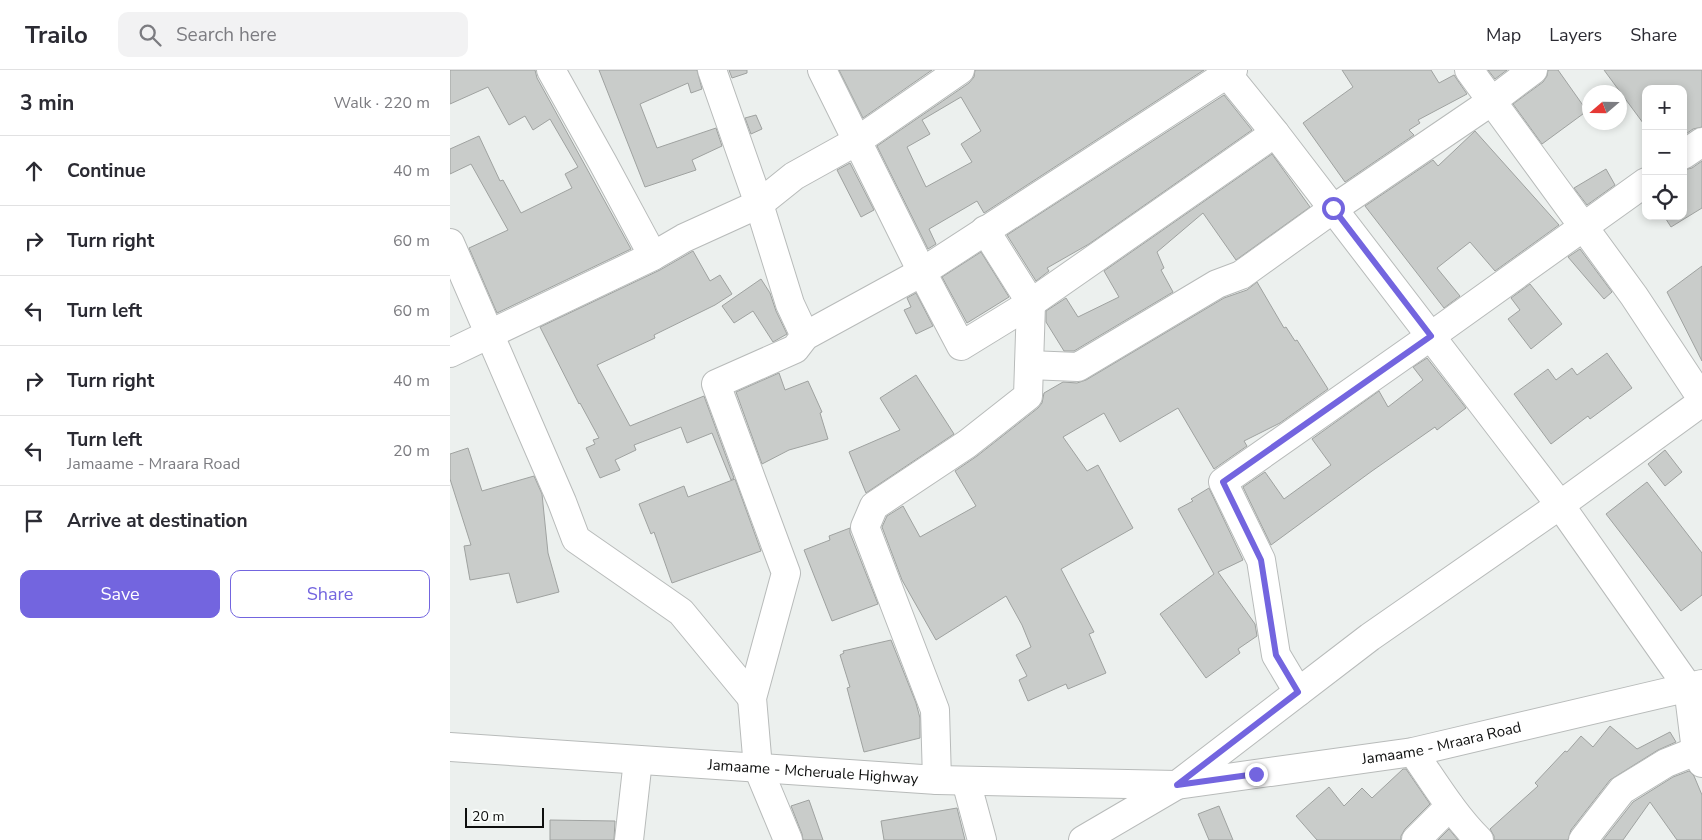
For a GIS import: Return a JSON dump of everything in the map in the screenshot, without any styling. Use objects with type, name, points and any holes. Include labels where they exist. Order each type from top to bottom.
[{"type":"street","points":[[551,70],[653,256]]},
{"type":"street","points":[[712,70],[759,204],[790,304],[804,336]]},
{"type":"street","points":[[822,70],[856,141],[961,346],[1031,303],[1275,134]]},
{"type":"street","points":[[450,353],[653,256],[684,238],[759,204],[794,176],[856,141],[960,70]]},
{"type":"street","points":[[1469,70],[1634,296],[1702,398]]},
{"type":"street","points":[[1029,365],[1078,367],[1216,284],[1241,275],[1333,208],[1492,101],[1534,70]]},
{"type":"street","points":[[788,840],[758,768],[752,698],[786,572],[716,384],[795,348],[804,336],[922,272],[1228,71],[1560,505],[1695,686],[1699,757],[1666,763],[1622,790],[1583,840]]},
{"type":"street","points":[[1687,152],[1702,142]]},
{"type":"street","points":[[1298,692],[1276,655],[1261,560],[1223,482],[1642,185]]},
{"type":"street","points":[[937,780],[934,710],[865,527],[874,506],[967,444],[1028,396],[1031,303],[985,230]]},
{"type":"street","points":[[450,243],[562,502],[576,539],[681,612],[752,698]]},
{"type":"street","points":[[1082,840],[1177,785],[1370,637],[1560,505],[1702,402]]},
{"type":"street","name":"Jamaame - Mraara Road","points":[[1177,785],[1413,752],[1695,686]]},
{"type":"street","name":"Jamaame - Mcheruale Highway","points":[[450,747],[937,780],[1177,785]]},
{"type":"street","points":[[1413,752],[1450,806],[1479,840]]},
{"type":"street","points":[[629,840],[638,760]]},
{"type":"street","points":[[966,781],[982,840]]},
{"type":"street","points":[[1416,840],[1450,806]]},
{"type":"building","points":[[450,70],[535,70],[537,78],[631,249],[497,313],[469,248],[508,230],[471,164],[450,174],[450,149],[479,136],[500,181],[503,180],[521,213],[572,188],[565,174],[578,167],[550,119],[533,130],[525,116],[509,125],[488,87],[450,104]]},
{"type":"building","points":[[599,70],[697,70],[702,89],[691,93],[688,83],[640,104],[657,148],[716,128],[722,146],[692,160],[696,170],[645,187]]},
{"type":"building","points":[[729,70],[747,70],[747,73],[732,78]]},
{"type":"building","points":[[839,70],[932,70],[863,118]]},
{"type":"building","points":[[975,70],[1204,70],[984,213],[977,201],[929,229],[936,244],[928,249],[877,146],[969,83],[974,77]],"holes":[[[961,97],[981,131],[961,144],[972,162],[926,187],[907,147],[930,134],[922,120]]]},
{"type":"building","points":[[1342,70],[1431,70],[1439,83],[1454,75],[1467,94],[1418,120],[1420,123],[1409,130],[1414,135],[1345,182],[1303,123],[1353,87]]},
{"type":"building","points":[[1488,70],[1507,70],[1495,79]]},
{"type":"building","points":[[1548,70],[1558,70],[1582,104],[1582,115],[1542,144],[1513,104],[1543,82]]},
{"type":"building","points":[[1604,70],[1702,70],[1702,127],[1693,129],[1687,133],[1687,85],[1642,85],[1642,122],[1627,101],[1627,85],[1615,85]]},
{"type":"building","points":[[1224,95],[1252,130],[1089,244],[1047,268],[1049,271],[1036,281],[1007,235]]},
{"type":"building","points":[[756,115],[762,129],[751,134],[745,118]]},
{"type":"building","points":[[1475,131],[1559,225],[1495,271],[1470,242],[1437,268],[1460,296],[1444,308],[1365,206],[1433,160],[1438,166]]},
{"type":"building","points":[[1272,154],[1310,207],[1236,260],[1203,213],[1157,252],[1164,268],[1161,270],[1173,292],[1074,351],[1064,351],[1046,322],[1046,311],[1066,298],[1078,317],[1119,297],[1104,271]]},
{"type":"building","points":[[1702,161],[1702,208],[1687,217],[1687,169]]},
{"type":"building","points":[[850,163],[874,210],[861,217],[837,170]]},
{"type":"building","points":[[1606,169],[1615,185],[1587,205],[1574,188]]},
{"type":"building","points":[[1667,220],[1682,220],[1671,227]]},
{"type":"building","points":[[1580,249],[1612,292],[1604,299],[1568,257]]},
{"type":"building","points":[[693,251],[710,281],[720,275],[732,294],[715,305],[654,335],[655,338],[597,365],[630,426],[704,396],[734,478],[731,480],[712,433],[687,443],[681,427],[634,445],[636,450],[615,460],[620,470],[600,478],[586,448],[595,444],[593,440],[599,438],[579,404],[540,327],[660,270]]},
{"type":"building","points":[[981,252],[1009,297],[967,323],[942,277]]},
{"type":"building","points":[[1702,266],[1702,361],[1667,292]]},
{"type":"building","points":[[761,279],[770,293],[787,334],[773,342],[753,311],[734,323],[722,306]]},
{"type":"building","points":[[1257,282],[1284,328],[1286,327],[1295,341],[1297,340],[1328,389],[1280,423],[1244,441],[1247,446],[1214,469],[1178,408],[1120,442],[1104,413],[1063,437],[1087,471],[1098,465],[1133,528],[1061,569],[1094,632],[1089,634],[1106,673],[1068,689],[1066,684],[1028,701],[1019,680],[1027,676],[1016,655],[1031,647],[1022,625],[1006,596],[936,640],[902,580],[882,527],[887,516],[903,506],[920,537],[976,506],[955,471],[1038,408],[1042,403],[1044,393],[1063,382],[1077,383],[1086,380],[1224,298],[1247,290]]},
{"type":"building","points":[[1530,284],[1562,324],[1531,349],[1508,319],[1520,310],[1511,298]]},
{"type":"building","points":[[916,293],[933,326],[916,334],[904,310],[911,307],[907,298]]},
{"type":"building","points":[[1607,353],[1632,388],[1590,419],[1588,416],[1551,444],[1514,394],[1548,369],[1556,380],[1572,368],[1577,375]]},
{"type":"building","points":[[1427,358],[1466,408],[1437,430],[1435,427],[1372,471],[1271,545],[1243,487],[1265,472],[1284,499],[1331,465],[1312,439],[1379,391],[1388,407],[1423,380],[1413,367]]},
{"type":"building","points":[[779,373],[785,390],[808,381],[822,412],[820,413],[828,439],[789,450],[762,464],[736,392]]},
{"type":"building","points":[[916,375],[954,434],[866,493],[849,452],[900,430],[880,398]]},
{"type":"building","points":[[468,448],[482,491],[534,476],[542,494],[548,553],[559,592],[517,603],[509,573],[470,580],[464,546],[471,545],[450,479],[450,454]]},
{"type":"building","points":[[1665,450],[1682,472],[1665,486],[1648,464]]},
{"type":"building","points":[[735,479],[761,551],[672,583],[654,532],[651,534],[639,504],[684,486],[688,497]]},
{"type":"building","points":[[1647,482],[1702,553],[1702,595],[1681,611],[1606,514]]},
{"type":"building","points":[[1209,488],[1243,560],[1218,572],[1255,624],[1257,636],[1238,649],[1240,653],[1206,678],[1160,614],[1214,574],[1178,509],[1193,501],[1191,499]]},
{"type":"building","points":[[850,528],[850,533],[878,604],[832,621],[804,550],[830,540],[829,536]]},
{"type":"building","points":[[891,640],[916,703],[920,718],[920,738],[864,752],[847,688],[850,687],[840,655],[844,653],[843,651]]},
{"type":"building","points":[[1610,726],[1637,749],[1670,732],[1676,742],[1658,750],[1610,780],[1571,830],[1568,840],[1494,840],[1490,829],[1538,786],[1535,783],[1565,751],[1567,752],[1581,736],[1593,747]]},
{"type":"building","points":[[1403,769],[1406,769],[1430,804],[1405,829],[1401,840],[1317,840],[1296,816],[1329,787],[1344,806],[1362,788],[1372,798]]},
{"type":"building","points":[[1689,771],[1694,776],[1702,795],[1702,840],[1677,840],[1650,802],[1623,840],[1603,840],[1633,802],[1673,777]]},
{"type":"building","points":[[809,800],[823,840],[803,840],[791,806]]},
{"type":"building","points":[[1219,806],[1233,840],[1209,840],[1198,814]]},
{"type":"building","points":[[957,808],[965,840],[884,840],[881,821]]},
{"type":"building","points":[[550,820],[615,821],[614,840],[550,840]]},
{"type":"building","points":[[1449,829],[1458,840],[1438,840]]},
{"type":"route","points":[[1256,774],[1177,785],[1298,692],[1276,655],[1261,560],[1223,482],[1431,336],[1333,208]]}]
